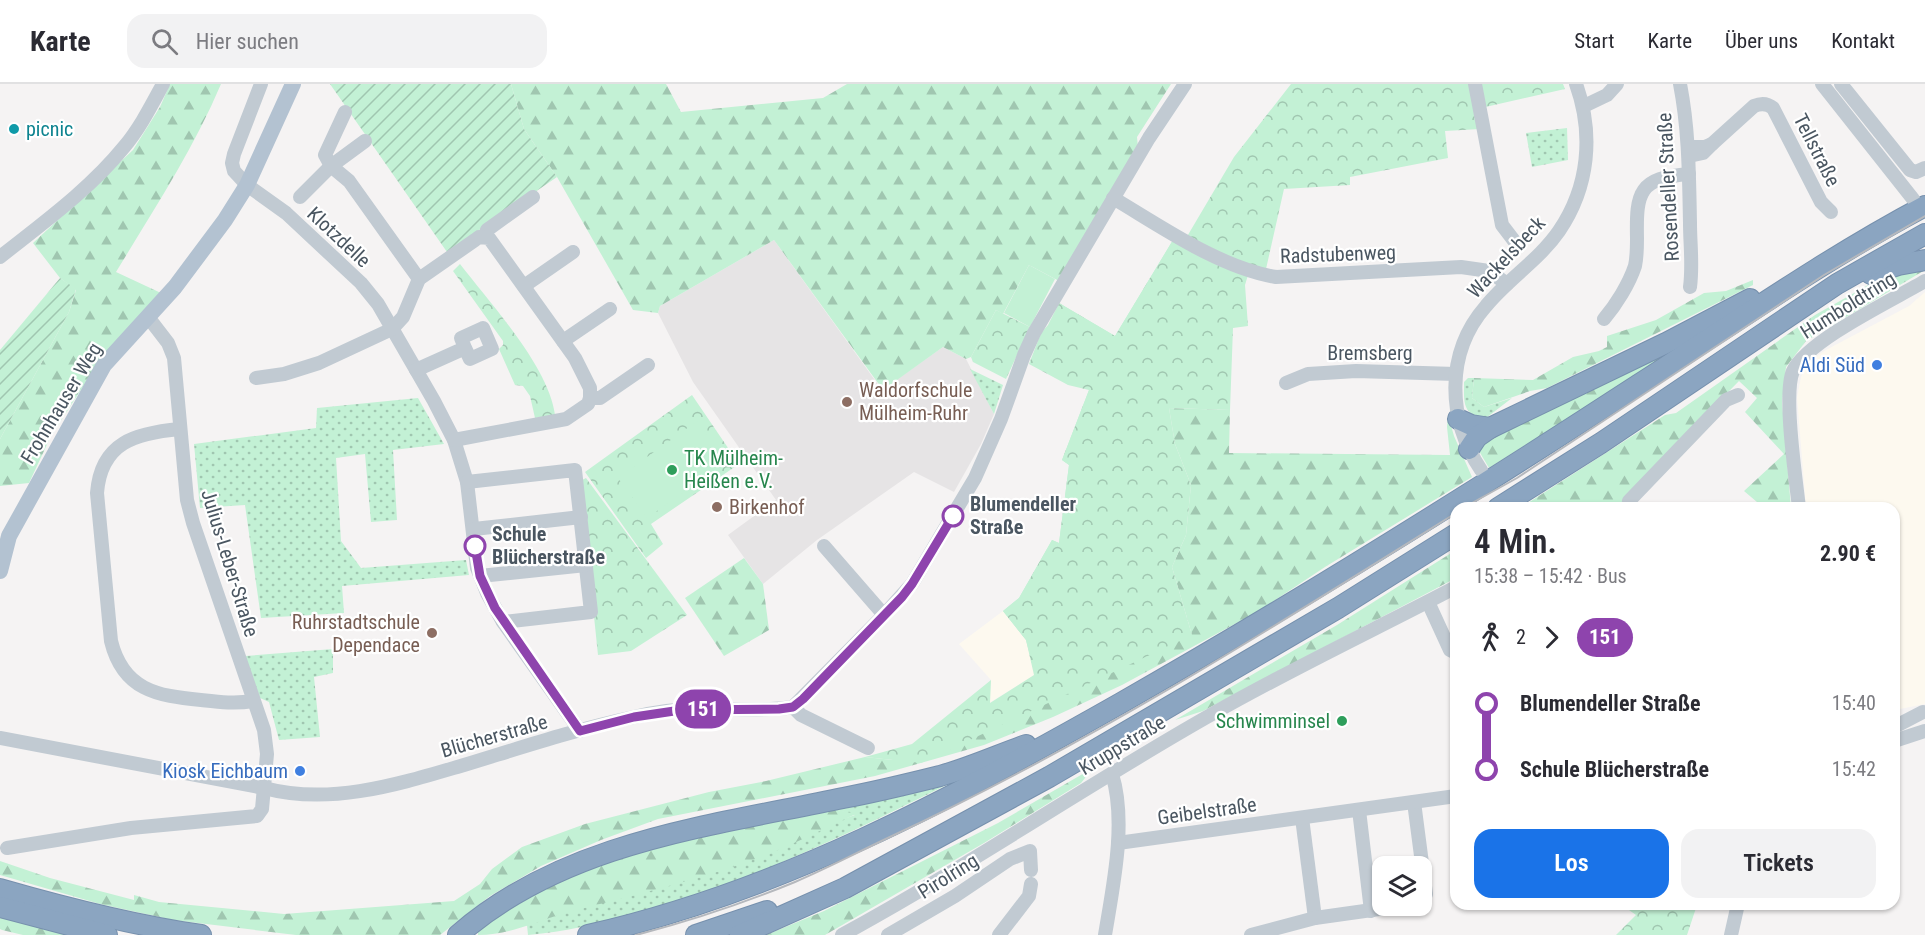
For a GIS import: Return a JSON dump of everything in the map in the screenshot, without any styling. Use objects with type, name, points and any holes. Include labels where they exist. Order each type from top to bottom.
[{"type":"highway","points":[[1454,502],[1919,203]]},
{"type":"highway","points":[[1507,502],[1837,284],[1925,234]]},
{"type":"highway","points":[[1811,302],[1875,271],[1925,260]]},
{"type":"highway","points":[[1469,449],[1477,437],[1490,428],[1666,343],[1759,294],[1798,281]]},
{"type":"highway","points":[[1458,419],[1471,425],[1490,428]]},
{"type":"highway","points":[[588,935],[668,916],[743,890],[804,866],[876,833],[1085,724],[1202,657],[1450,505]]},
{"type":"highway","points":[[740,935],[845,888],[1070,765],[1338,608],[1450,538]]},
{"type":"highway","points":[[458,935],[473,922],[531,885],[591,858],[693,828],[845,798],[942,775],[1085,724]]},
{"type":"highway","points":[[696,935],[766,911],[924,844]]},
{"type":"highway","points":[[0,889],[137,924],[201,935]]},
{"type":"highway","points":[[0,907],[107,935]]},
{"type":"main road","name":"Frohnhauser Weg","points":[[0,571],[9,536],[104,365],[182,279],[225,220],[247,185],[293,84]]},
{"type":"street","points":[[0,257],[99,174],[135,132],[163,84]]},
{"type":"street","points":[[247,185],[234,171],[232,164],[261,84]]},
{"type":"street","points":[[868,748],[801,715],[793,707],[885,615],[912,584],[975,478],[1001,419],[1034,333],[1149,138],[1185,84]]},
{"type":"street","points":[[1475,84],[1502,225],[1515,242]]},
{"type":"street","name":"Wackelsbeck","points":[[1481,470],[1469,449],[1458,419],[1456,374],[1465,340],[1485,306],[1540,254],[1558,233],[1581,188],[1587,158],[1584,106],[1576,84]]},
{"type":"street","points":[[1584,106],[1607,95],[1617,84]]},
{"type":"street","name":"Rosendeller Straße","points":[[1680,84],[1689,152],[1690,245],[1693,268],[1690,287]]},
{"type":"street","points":[[1822,84],[1919,203]]},
{"type":"street","points":[[1841,84],[1910,170],[1916,172],[1924,169]]},
{"type":"street","name":"Tellstraße","points":[[1689,152],[1712,144],[1754,105],[1762,103],[1770,105],[1821,202],[1831,212]]},
{"type":"street","points":[[345,112],[325,155],[331,166],[349,180],[419,279]]},
{"type":"street","points":[[300,197],[331,166],[365,141]]},
{"type":"street","points":[[1604,319],[1613,309],[1635,266],[1636,207],[1640,194],[1655,181],[1689,174]]},
{"type":"street","name":"Klotzdelle","points":[[247,185],[286,213],[361,283],[378,304],[454,440],[467,482],[480,576],[503,622],[580,731]]},
{"type":"street","points":[[485,237],[487,230],[533,196]]},
{"type":"street","name":"Radstubenweg","points":[[1113,198],[1191,243],[1231,263],[1260,274],[1276,276],[1461,267],[1489,271],[1507,284]]},
{"type":"street","points":[[256,378],[284,374],[319,363],[392,328],[403,317],[419,279],[474,240],[485,237],[493,242],[575,357],[590,388],[590,398],[588,404],[566,419],[454,440]]},
{"type":"street","points":[[524,286],[573,252]]},
{"type":"street","name":"Humboldtring","points":[[1798,502],[1789,397],[1793,372],[1802,357],[1822,340],[1925,281]]},
{"type":"street","points":[[563,341],[610,309]]},
{"type":"street","name":"Julius-Leber-Straße","points":[[148,317],[168,343],[174,358],[187,500],[264,730],[267,754],[264,788]]},
{"type":"street","points":[[416,370],[465,348]]},
{"type":"street","points":[[590,398],[600,398],[648,365]]},
{"type":"street","name":"Bremsberg","points":[[1286,383],[1308,374],[1346,372],[1456,374]]},
{"type":"street","points":[[1629,502],[1726,400],[1738,395]]},
{"type":"street","points":[[180,429],[155,431],[136,436],[118,445],[106,461],[98,478],[97,493],[111,641],[115,657],[125,674],[143,688],[153,692],[183,699],[237,704],[253,701]]},
{"type":"street","points":[[467,482],[575,470],[591,612],[503,622]]},
{"type":"street","points":[[474,529],[581,517]]},
{"type":"street","points":[[824,546],[885,615]]},
{"type":"street","points":[[480,576],[586,565]]},
{"type":"street","name":"Kruppstraße","points":[[842,935],[1023,829],[1056,806],[1213,713],[1450,590]]},
{"type":"street","points":[[1428,602],[1450,650]]},
{"type":"street","name":"Blücherstraße","points":[[0,738],[285,793],[310,795],[372,790],[634,717],[681,710],[793,707]]},
{"type":"street","points":[[1900,716],[1924,712]]},
{"type":"street","points":[[1900,725],[1924,712]]},
{"type":"street","points":[[1900,728],[1925,729]]},
{"type":"street","points":[[1900,739],[1925,729]]},
{"type":"street","points":[[1105,935],[1118,843],[1116,788],[1112,774]]},
{"type":"street","points":[[7,848],[132,828],[257,816],[262,809],[264,788]]},
{"type":"street","name":"Geibelstraße","points":[[1118,843],[1450,797]]},
{"type":"street","points":[[1414,802],[1421,856]]},
{"type":"street","points":[[1251,935],[1315,918],[1371,911],[1359,810]]},
{"type":"street","points":[[1302,818],[1315,918]]},
{"type":"street","points":[[999,935],[1029,896],[1030,851],[1023,829]]},
{"type":"street","name":"Pirolring","points":[[888,935],[955,896],[1010,859],[1030,851]]},
{"type":"street","points":[[1731,935],[1737,910]]},
{"type":"shaded area","name":"Waldorfschule Mülheim-Ruhr","points":[[774,240],[882,390],[943,347],[966,359],[994,414],[981,444],[954,492],[914,472],[817,540],[763,584],[728,535],[776,500],[693,382],[658,313],[660,306]]},
{"type":"shaded area","points":[[1925,292],[1925,704],[1900,709],[1900,502],[1806,502],[1797,397],[1801,377],[1807,363],[1824,351],[1909,306]]},
{"type":"shaded area","points":[[1003,611],[1026,640],[1035,675],[989,703],[991,680],[959,644]]},
{"type":"green space","points":[[170,84],[221,84],[185,156],[116,272],[161,293],[99,362],[51,436],[29,483],[0,486],[0,439],[69,312],[76,290],[60,278],[33,243],[133,150],[160,107]]},
{"type":"green space","points":[[330,84],[511,84],[524,129],[557,177],[447,252]]},
{"type":"green space","points":[[511,84],[666,84],[681,112],[823,98],[847,84],[1171,84],[1137,137],[1138,148],[1059,281],[1029,265],[1003,314],[996,310],[971,357],[966,359],[943,347],[883,390],[774,240],[660,306],[658,313],[633,310],[557,177],[524,129]]},
{"type":"green space","points":[[1291,84],[1563,84],[1565,89],[1481,108],[1480,129],[1445,131],[1448,158],[1350,177],[1350,185],[1284,189],[1266,269],[1251,265],[1245,285],[1248,326],[1233,328],[1230,410],[1169,408],[1175,444],[1191,485],[1186,535],[1172,567],[1192,635],[921,763],[865,757],[912,744],[991,680],[990,703],[1034,675],[1026,640],[1003,611],[1019,598],[1052,540],[1059,543],[1069,465],[1062,460],[1089,390],[1068,385],[1029,364],[1041,333],[1048,325],[1059,303],[1115,336],[1173,240],[1182,245],[1234,157]]},
{"type":"green space","points":[[1567,128],[1568,160],[1532,167],[1526,133]]},
{"type":"green space","points":[[1173,240],[1119,482],[1192,635],[1172,567],[1186,535],[1191,485],[1175,444],[1169,408],[1230,410],[1229,453],[1450,455],[1448,415],[1454,436],[1472,477],[1325,567],[1257,612],[1122,685],[1053,717],[984,745],[875,776],[658,819],[541,866],[490,896],[440,935],[296,935],[173,920],[100,904],[0,875],[0,861],[50,878],[134,900],[134,895],[159,902],[284,914],[454,901],[480,884],[492,869],[522,847],[585,824],[709,792],[865,757],[893,760],[957,738],[1035,675],[1026,640],[1003,611],[1019,598],[1052,540],[1059,543],[1069,465],[1062,460],[1089,390],[1059,303],[1115,336]]},
{"type":"green space","points":[[460,264],[502,316],[530,356],[542,377],[555,415],[535,418],[530,396],[523,386],[515,385],[499,349],[503,341],[453,271]]},
{"type":"green space","points":[[1029,265],[1055,279],[1030,327],[1004,313]]},
{"type":"green space","points":[[1925,270],[1806,341],[1786,367],[1782,402],[1790,502],[1757,502],[1744,491],[1784,454],[1745,412],[1757,398],[1739,381],[1632,490],[1623,502],[1529,502],[1665,415],[1676,413],[1815,315],[1870,284],[1903,272]]},
{"type":"green space","points":[[60,278],[76,289],[69,312],[0,439],[0,350]]},
{"type":"green space","points":[[1753,280],[1753,285],[1547,388],[1530,391],[1484,407],[1472,398],[1474,378],[1533,380],[1573,357],[1607,347],[1607,336],[1656,320],[1704,293],[1726,291]]},
{"type":"green space","points":[[996,310],[1030,327],[1006,379],[973,362],[971,357]]},
{"type":"green space","points":[[1724,321],[1489,468],[1479,451],[1483,437]]},
{"type":"green space","points":[[970,369],[1003,385],[994,414]]},
{"type":"green space","points":[[1468,378],[1474,378],[1472,398],[1484,407],[1512,398],[1486,418],[1472,414],[1468,411],[1465,402],[1464,382]]},
{"type":"green space","name":"TK Mülheim- Heißen e.V.","points":[[692,395],[739,464],[651,524],[663,544],[646,558],[585,472]]},
{"type":"green space","points":[[418,398],[444,444],[393,450],[397,520],[371,522],[365,454],[336,458],[341,541],[361,568],[466,560],[469,575],[342,586],[344,613],[261,618],[245,505],[200,508],[194,444],[316,428],[317,408]]},
{"type":"green space","name":"TK Mülheim- Heißen e.V.","points":[[697,421],[726,462],[647,518],[618,478]]},
{"type":"green space","points":[[586,478],[687,615],[631,651],[598,655],[580,481]]},
{"type":"green space","points":[[1450,554],[1450,581],[1203,711],[1175,720],[1337,625]]},
{"type":"green space","points":[[744,558],[763,584],[769,630],[724,656],[685,598]]},
{"type":"green space","points":[[333,649],[333,673],[314,677],[320,737],[279,740],[269,702],[260,698],[245,656]]},
{"type":"green space","points":[[983,767],[812,849],[725,885],[680,901],[622,917],[569,929],[528,935],[527,925],[855,815],[833,809]]},
{"type":"green space","points":[[1093,768],[1081,783],[984,843],[825,935],[766,935],[824,911],[998,823]]},
{"type":"green space","points":[[833,809],[856,814],[791,845],[718,872],[562,914],[510,931],[478,935],[478,930],[539,889],[618,854]]},
{"type":"green space","points":[[1629,910],[1695,910],[1687,935],[1616,935],[1636,915]]},
{"type":"green space","points":[[0,917],[72,935],[23,935],[2,930],[0,929]]},
{"type":"railway","points":[[1474,502],[1517,478],[1824,275],[1925,216]]},
{"type":"railway","points":[[636,935],[717,911],[795,882],[965,800],[1109,724],[1450,517]]},
{"type":"bus line","name":"151","points":[[475,546],[477,568],[495,608],[580,731],[658,712],[793,707],[902,597],[953,516]]},
{"type":"place","name":"picnic","points":[[14,129]]},
{"type":"place","name":"Aldi Süd","points":[[1877,365]]},
{"type":"place","name":"Waldorfschule Mülheim-Ruhr","points":[[847,402]]},
{"type":"place","name":"TK Mülheim- Heißen e.V.","points":[[672,470]]},
{"type":"place","name":"Birkenhof","points":[[717,507]]},
{"type":"place","name":"Blumendeller Straße","points":[[953,516]]},
{"type":"place","name":"Schule Blücherstraße","points":[[475,546]]},
{"type":"place","name":"Ruhrstadtschule Dependace","points":[[432,633]]},
{"type":"place","name":"Schwimminsel","points":[[1342,721]]},
{"type":"place","name":"Kiosk Eichbaum","points":[[300,771]]}]
